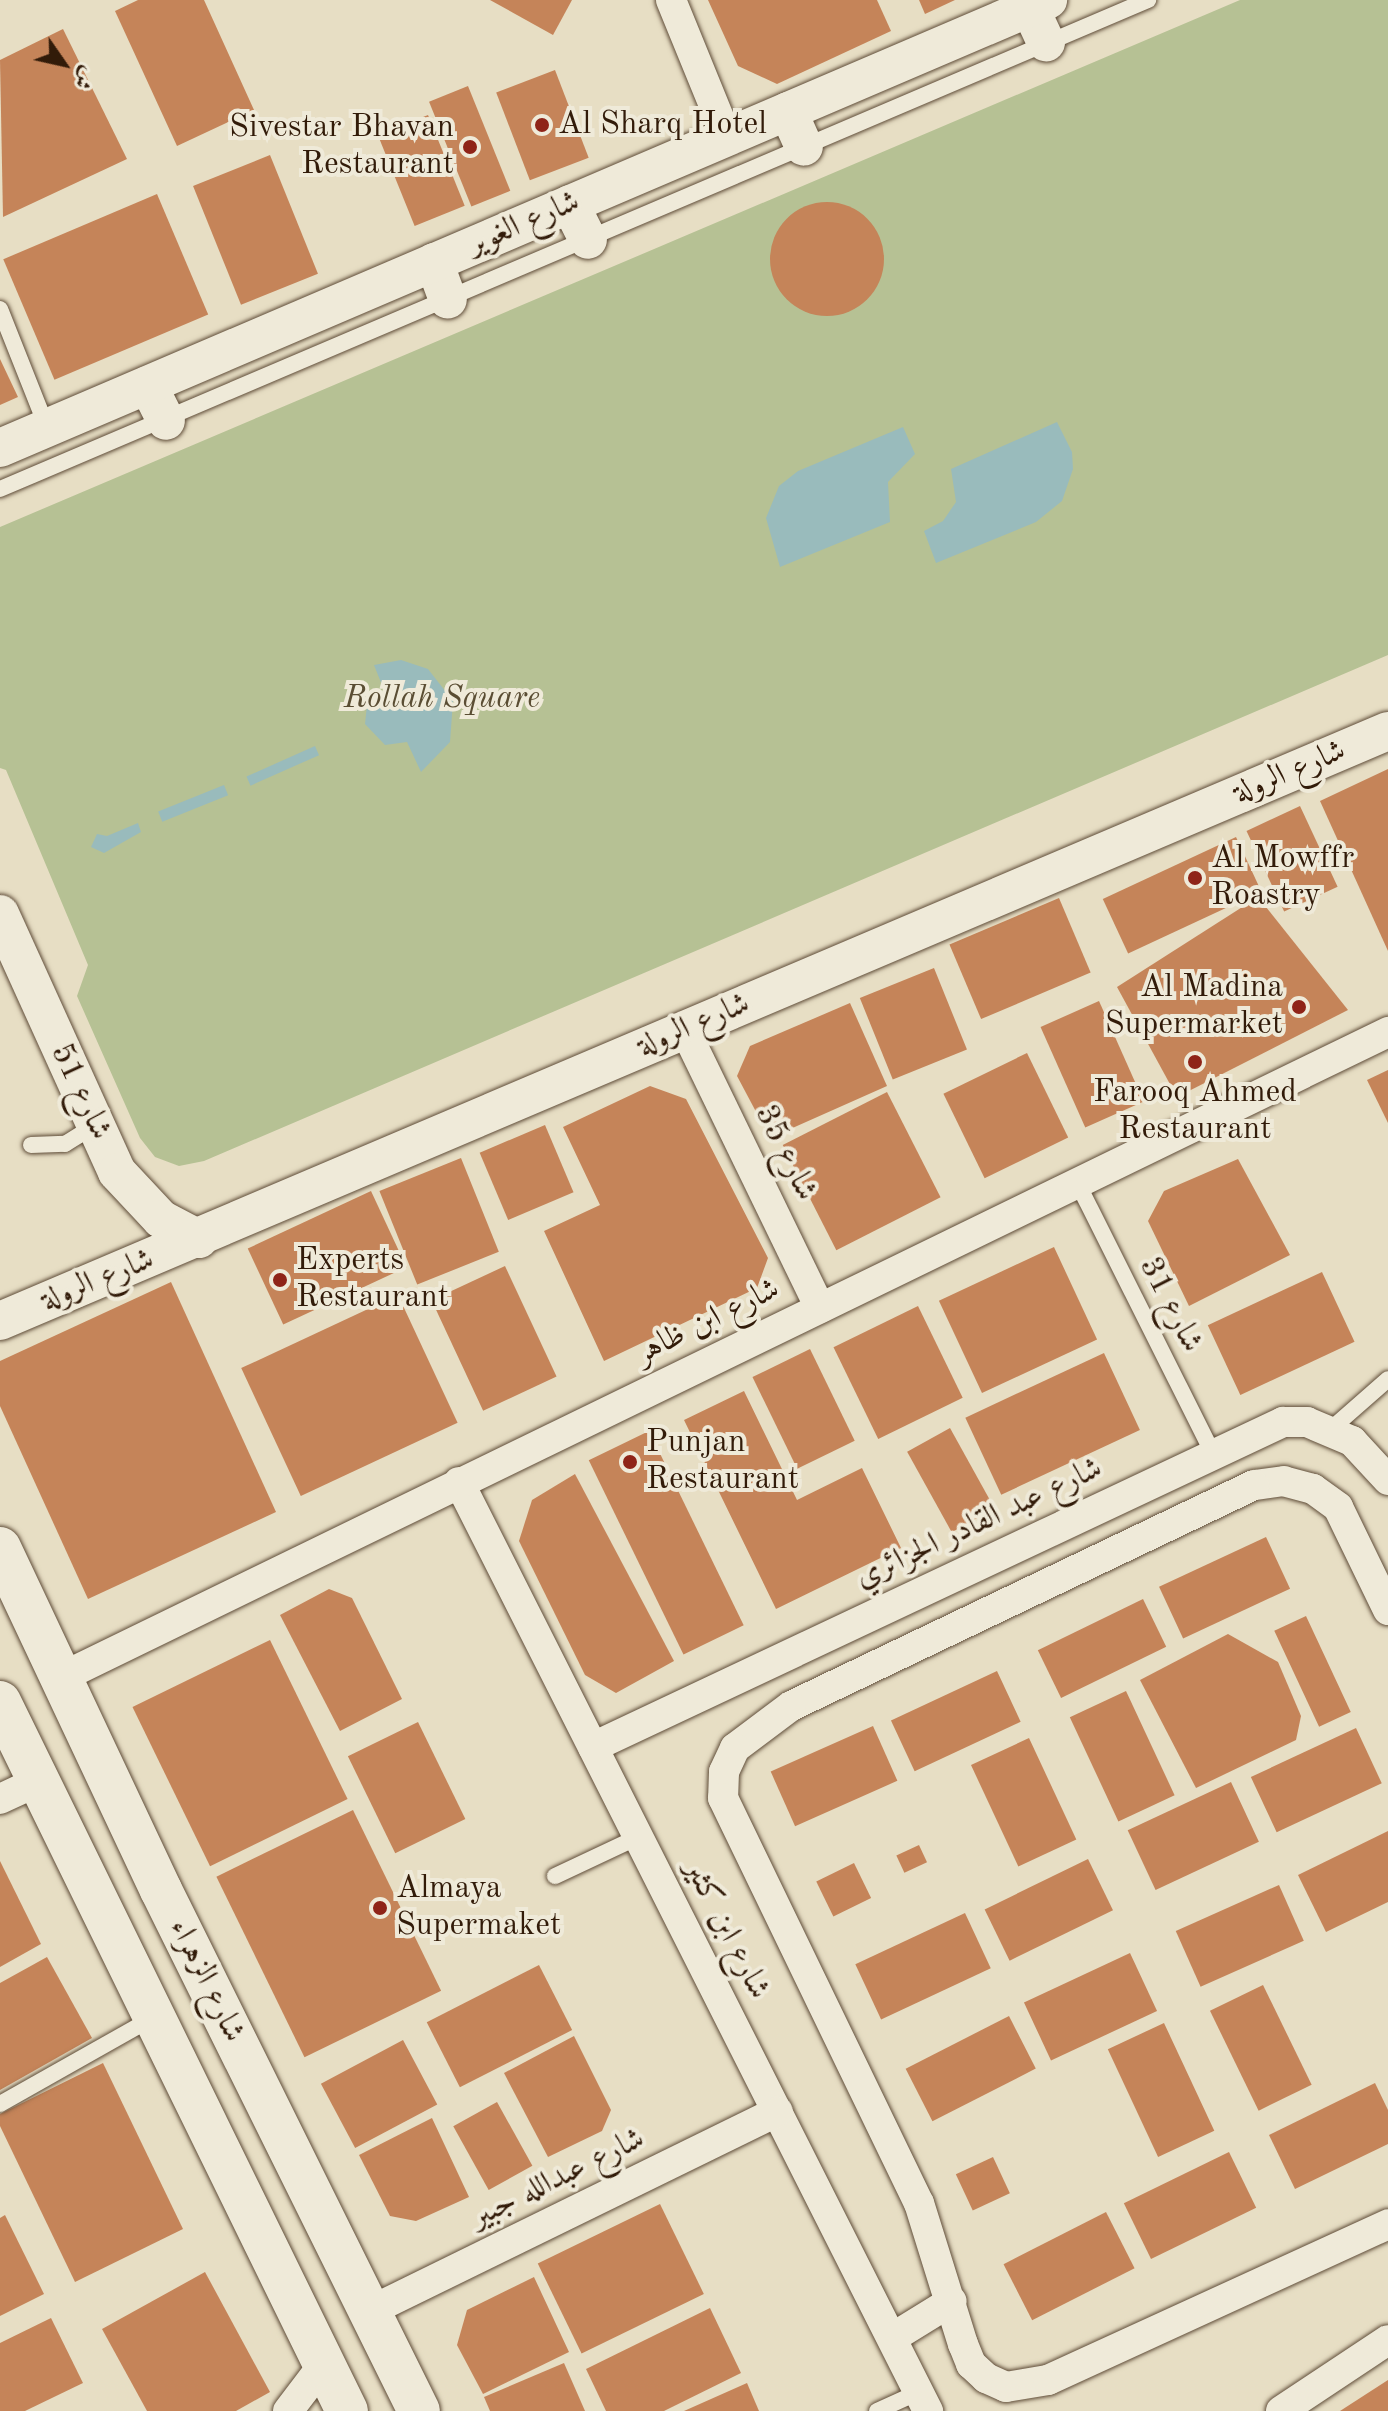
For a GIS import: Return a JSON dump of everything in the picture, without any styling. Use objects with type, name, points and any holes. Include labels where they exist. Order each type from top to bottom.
[{"type":"main road","name":"شارع الزهراء","points":[[0,1548],[60,1678],[419,2411]]},
{"type":"main road","name":"شارع الزهراء","points":[[0,1702],[18,1791],[151,2019],[347,2411]]},
{"type":"street","points":[[671,0],[727,137]]},
{"type":"street","points":[[1039,4],[1046,43]]},
{"type":"street","name":"شارع الغوير","points":[[0,448],[1039,4]]},
{"type":"street","points":[[788,111],[804,147]]},
{"type":"street","points":[[570,204],[588,240]]},
{"type":"street","points":[[434,262],[448,300]]},
{"type":"street","points":[[148,385],[166,421]]},
{"type":"street","name":"شارع الرولة","points":[[0,1321],[1388,731]]},
{"type":"street","name":"شارع 51","points":[[0,914],[117,1172],[144,1205],[199,1239]]},
{"type":"street","name":"شارع 35","points":[[685,1030],[820,1308]]},
{"type":"street","name":"شارع ابن ظاهر","points":[[60,1678],[1388,1032]]},
{"type":"street","name":"شارع عبد القادر الجزائري","points":[[593,1747],[1283,1422],[1330,1430],[1352,1441],[1388,1480]]},
{"type":"street","points":[[1388,1610],[1378,1564],[1338,1507],[1313,1489],[1284,1481],[1254,1485],[791,1706],[735,1748],[724,1772],[723,1798],[919,2203],[971,2364],[1006,2387],[1028,2387],[1388,2224]]},
{"type":"street","name":"شارع ابن كثير","points":[[459,1482],[924,2402]]},
{"type":"street","points":[[767,1666],[791,1706]]},
{"type":"street","name":"شارع عبدالله جبير","points":[[370,2311],[778,2111]]},
{"type":"street","points":[[892,2338],[952,2301]]},
{"type":"street","points":[[1281,2411],[1388,2340]]},
{"type":"street","points":[[288,2411],[323,2365]]},
{"type":"lane","points":[[0,489],[166,421],[1148,0]]},
{"type":"lane","points":[[0,309],[47,428]]},
{"type":"lane","points":[[31,1145],[65,1144],[94,1126]]},
{"type":"lane","name":"شارع 31","points":[[1077,1182],[1213,1453]]},
{"type":"lane","points":[[1330,1430],[1388,1379]]},
{"type":"lane","points":[[555,1876],[638,1837]]},
{"type":"lane","points":[[0,2104],[151,2019]]},
{"type":"lane","points":[[877,2411],[924,2402]]},
{"type":"green space","name":"Rollah Square","points":[[1240,0],[1388,0],[1388,655],[204,1161],[179,1166],[155,1157],[140,1138],[77,996],[88,965],[6,770],[0,768],[0,527]]},
{"type":"water","points":[[1057,422],[1072,452],[1073,469],[1062,501],[1036,522],[936,563],[924,531],[943,521],[956,502],[951,469]]},
{"type":"water","points":[[903,427],[915,454],[888,482],[890,522],[780,567],[766,518],[779,486],[798,471]]},
{"type":"water","points":[[401,660],[428,669],[453,701],[450,742],[421,772],[407,742],[385,745],[365,724],[367,705],[384,690],[374,665]]},
{"type":"water","points":[[315,746],[319,755],[251,786],[246,777]]},
{"type":"water","points":[[224,785],[228,795],[162,822],[158,812]]},
{"type":"water","points":[[138,823],[141,832],[104,853],[91,847],[97,834],[107,836]]},
{"type":"building","points":[[138,0],[204,0],[254,110],[177,146],[115,11]]},
{"type":"building","points":[[490,0],[572,0],[553,35]]},
{"type":"building","points":[[708,0],[877,0],[891,31],[777,84],[738,66]]},
{"type":"building","points":[[919,0],[955,0],[925,14]]},
{"type":"building","points":[[63,29],[127,159],[3,217],[0,60]]},
{"type":"building","name":"Al Sharq Hotel","points":[[555,70],[589,158],[530,180],[496,93]]},
{"type":"building","name":"Sivestar Bhavan Restaurant","points":[[468,86],[510,191],[471,207],[429,102]]},
{"type":"building","points":[[428,115],[465,206],[415,226],[378,135]]},
{"type":"building","points":[[270,155],[318,274],[241,305],[193,186]]},
{"type":"building","points":[[157,194],[208,315],[54,380],[3,259]]},
{"type":"building","points":[[827,202],[849,207],[867,219],[879,237],[884,259],[879,281],[867,299],[849,311],[827,316],[805,311],[787,299],[775,281],[770,259],[775,237],[787,219],[805,207]]},
{"type":"building","points":[[0,359],[18,397],[0,405]]},
{"type":"building","points":[[1388,769],[1388,951],[1320,801]]},
{"type":"building","points":[[1300,806],[1338,887],[1284,912],[1247,831]]},
{"type":"building","points":[[1236,837],[1261,891],[1128,954],[1103,899]]},
{"type":"building","points":[[1258,897],[1348,1010],[1177,1097],[1117,987]]},
{"type":"building","points":[[1059,898],[1091,973],[981,1019],[949,944]]},
{"type":"building","points":[[934,968],[967,1050],[893,1080],[860,998]]},
{"type":"building","points":[[1099,1001],[1144,1101],[1085,1128],[1041,1027]]},
{"type":"building","points":[[850,1003],[887,1086],[770,1138],[737,1076],[750,1046]]},
{"type":"building","points":[[1027,1053],[1068,1137],[985,1178],[943,1094]]},
{"type":"building","points":[[1388,1070],[1388,1123],[1367,1080]]},
{"type":"building","points":[[650,1086],[686,1099],[768,1258],[757,1288],[604,1361],[544,1231],[600,1205],[563,1127]]},
{"type":"building","points":[[887,1092],[941,1197],[836,1250],[783,1145]]},
{"type":"building","points":[[545,1125],[574,1192],[508,1220],[480,1153]]},
{"type":"building","points":[[461,1158],[499,1252],[417,1285],[379,1191]]},
{"type":"building","points":[[1238,1159],[1290,1255],[1189,1306],[1148,1221],[1164,1191]]},
{"type":"building","points":[[371,1191],[406,1267],[283,1325],[248,1248]]},
{"type":"building","points":[[1054,1247],[1097,1339],[982,1393],[939,1301]]},
{"type":"building","points":[[505,1266],[557,1377],[483,1411],[432,1300]]},
{"type":"building","points":[[1322,1272],[1355,1342],[1240,1395],[1208,1325]]},
{"type":"building","points":[[171,1282],[276,1512],[88,1599],[0,1406],[0,1361]]},
{"type":"building","points":[[398,1295],[458,1423],[301,1496],[241,1368]]},
{"type":"building","points":[[918,1306],[963,1398],[878,1439],[834,1347]]},
{"type":"building","points":[[810,1349],[855,1441],[797,1469],[752,1377]]},
{"type":"building","points":[[1104,1353],[1140,1430],[1001,1495],[965,1418]]},
{"type":"building","points":[[744,1391],[797,1500],[862,1468],[901,1548],[776,1609],[684,1420]]},
{"type":"building","points":[[950,1428],[995,1508],[952,1532],[907,1452]]},
{"type":"building","points":[[649,1431],[744,1625],[683,1655],[589,1460]]},
{"type":"building","points":[[575,1474],[674,1661],[616,1693],[585,1675],[519,1541],[532,1500]]},
{"type":"building","points":[[1266,1537],[1290,1589],[1183,1639],[1159,1587]]},
{"type":"building","points":[[329,1589],[352,1598],[402,1699],[340,1731],[280,1615]]},
{"type":"building","points":[[1143,1599],[1166,1647],[1061,1698],[1038,1650]]},
{"type":"building","points":[[1306,1616],[1351,1712],[1319,1727],[1274,1631]]},
{"type":"building","points":[[1228,1634],[1278,1662],[1301,1716],[1296,1740],[1196,1788],[1140,1680]]},
{"type":"building","points":[[270,1640],[348,1799],[210,1866],[132,1707]]},
{"type":"building","points":[[997,1671],[1021,1722],[915,1771],[891,1720]]},
{"type":"building","points":[[1126,1691],[1175,1795],[1118,1821],[1070,1717]]},
{"type":"building","points":[[418,1722],[465,1819],[395,1853],[348,1756]]},
{"type":"building","points":[[873,1726],[897,1781],[795,1826],[771,1772]]},
{"type":"building","points":[[1356,1728],[1382,1783],[1277,1832],[1251,1777]]},
{"type":"building","points":[[1029,1738],[1076,1840],[1018,1867],[971,1765]]},
{"type":"building","points":[[1231,1782],[1259,1842],[1156,1890],[1128,1830]]},
{"type":"building","points":[[353,1810],[441,1991],[304,2057],[216,1877]]},
{"type":"building","points":[[1388,1831],[1388,1902],[1326,1932],[1298,1875]]},
{"type":"building","points":[[919,1845],[927,1862],[904,1873],[896,1856]]},
{"type":"building","points":[[1088,1859],[1113,1910],[1010,1961],[985,1909]]},
{"type":"building","points":[[0,1861],[41,1944],[0,1967]]},
{"type":"building","points":[[854,1863],[871,1898],[833,1916],[816,1881]]},
{"type":"building","points":[[1279,1885],[1304,1941],[1201,1987],[1176,1931]]},
{"type":"building","points":[[965,1913],[991,1968],[881,2019],[855,1964]]},
{"type":"building","points":[[1130,1953],[1157,2011],[1051,2060],[1024,2002]]},
{"type":"building","points":[[47,1957],[92,2038],[0,2090],[0,1983]]},
{"type":"building","points":[[539,1965],[572,2030],[460,2087],[427,2022]]},
{"type":"building","points":[[1263,1985],[1312,2085],[1259,2111],[1210,2011]]},
{"type":"building","points":[[1009,2016],[1036,2069],[932,2121],[906,2069]]},
{"type":"building","points":[[1164,2023],[1214,2131],[1158,2157],[1108,2049]]},
{"type":"building","points":[[574,2036],[611,2110],[602,2131],[548,2157],[504,2073]]},
{"type":"building","points":[[403,2040],[437,2104],[355,2148],[321,2084]]},
{"type":"building","points":[[103,2063],[183,2229],[75,2282],[0,2126],[0,2114]]},
{"type":"building","points":[[1375,2083],[1388,2110],[1388,2144],[1295,2189],[1269,2135]]},
{"type":"building","points":[[497,2102],[532,2166],[489,2190],[453,2126]]},
{"type":"building","points":[[432,2118],[469,2197],[416,2221],[390,2216],[359,2155]]},
{"type":"building","points":[[1229,2152],[1256,2208],[1151,2259],[1124,2203]]},
{"type":"building","points":[[993,2157],[1010,2193],[973,2211],[956,2174]]},
{"type":"building","points":[[660,2204],[704,2294],[582,2353],[538,2264]]},
{"type":"building","points":[[1106,2212],[1135,2268],[1032,2320],[1004,2264]]},
{"type":"building","points":[[5,2215],[44,2294],[0,2316],[0,2218]]},
{"type":"building","points":[[205,2272],[270,2392],[236,2411],[147,2411],[102,2329]]},
{"type":"building","points":[[534,2277],[569,2352],[483,2394],[457,2345],[467,2310]]},
{"type":"building","points":[[710,2308],[741,2373],[664,2411],[606,2411],[586,2369]]},
{"type":"building","points":[[51,2318],[83,2383],[25,2411],[0,2411],[0,2343]]},
{"type":"building","points":[[564,2363],[585,2411],[490,2411],[484,2397]]},
{"type":"building","points":[[1388,2380],[1388,2411],[1340,2411]]},
{"type":"building","points":[[747,2383],[759,2411],[684,2411]]},
{"type":"place","name":"Al Sharq Hotel","points":[[542,125]]},
{"type":"place","name":"Sivestar Bhavan Restaurant","points":[[470,147]]},
{"type":"place","name":"Al Mowffr Roastry","points":[[1195,878]]},
{"type":"place","name":"Al Madina Supermarket","points":[[1299,1007]]},
{"type":"place","name":"Farooq Ahmed Restaurant","points":[[1195,1062]]},
{"type":"place","name":"Experts Restaurant","points":[[280,1280]]},
{"type":"place","name":"Punjan Restaurant","points":[[630,1462]]},
{"type":"place","name":"Almaya Supermaket","points":[[380,1908]]}]
